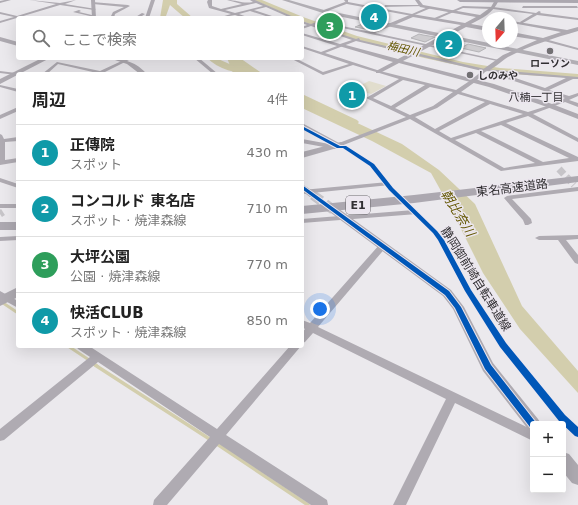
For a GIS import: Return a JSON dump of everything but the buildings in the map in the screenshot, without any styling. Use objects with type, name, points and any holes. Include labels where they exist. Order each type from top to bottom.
[{"type":"highway","points":[[460,0],[568,1],[578,5]]},
{"type":"highway","name":"東名高速道路","points":[[304,210],[412,201],[578,172]]},
{"type":"highway","name":"東名高速道路","points":[[487,187],[577,186]]},
{"type":"highway","name":"東名高速道路","points":[[305,194],[412,201]]},
{"type":"highway","points":[[1,212],[16,208]]},
{"type":"highway","points":[[0,226],[16,226]]},
{"type":"main road","points":[[284,0],[323,12],[578,63]]},
{"type":"street","points":[[0,2],[9,0]]},
{"type":"street","points":[[30,0],[94,9]]},
{"type":"street","points":[[26,16],[74,0]]},
{"type":"street","points":[[94,2],[106,0]]},
{"type":"street","points":[[148,16],[152,2],[149,0]]},
{"type":"street","points":[[210,0],[209,2],[212,7],[241,16]]},
{"type":"street","points":[[252,0],[287,15]]},
{"type":"street","points":[[417,0],[422,6]]},
{"type":"street","points":[[378,72],[481,16],[493,8],[497,0]]},
{"type":"street","points":[[88,9],[75,12],[93,16],[94,2]]},
{"type":"street","points":[[94,2],[128,6],[114,13],[113,16]]},
{"type":"street","points":[[228,2],[245,4]]},
{"type":"street","points":[[221,10],[256,2]]},
{"type":"street","points":[[323,12],[346,2],[482,28]]},
{"type":"street","points":[[212,7],[220,5]]},
{"type":"street","points":[[518,10],[524,6],[578,5]]},
{"type":"street","points":[[562,16],[578,5]]},
{"type":"street","points":[[227,16],[266,6]]},
{"type":"street","points":[[362,6],[422,6],[481,16]]},
{"type":"street","points":[[521,23],[548,6]]},
{"type":"street","points":[[434,19],[461,7],[518,10],[578,19]]},
{"type":"street","points":[[321,53],[359,39],[429,8]]},
{"type":"street","points":[[249,10],[269,16]]},
{"type":"street","points":[[0,13],[16,18]]},
{"type":"street","points":[[140,16],[143,14]]},
{"type":"street","points":[[304,27],[339,15]]},
{"type":"street","points":[[0,22],[9,19],[16,19]]},
{"type":"street","points":[[318,22],[497,60]]},
{"type":"street","points":[[304,23],[413,53],[486,69],[576,77]]},
{"type":"street","points":[[518,23],[568,32]]},
{"type":"street","points":[[349,28],[341,32],[359,39]]},
{"type":"street","points":[[304,154],[339,145],[435,107],[473,81],[497,60],[545,40],[578,29]]},
{"type":"street","points":[[304,35],[396,62],[514,92],[578,117]]},
{"type":"street","points":[[518,35],[545,40],[578,49]]},
{"type":"street","points":[[0,39],[16,43]]},
{"type":"street","points":[[304,49],[378,72],[457,92],[529,114],[578,140]]},
{"type":"street","points":[[22,72],[43,60]]},
{"type":"street","points":[[100,72],[126,60]]},
{"type":"street","points":[[129,60],[142,72]]},
{"type":"street","points":[[198,60],[214,72]]},
{"type":"street","points":[[296,60],[323,74],[352,64]]},
{"type":"street","points":[[46,72],[57,63],[94,72]]},
{"type":"street","points":[[486,69],[576,77]]},
{"type":"street","points":[[499,71],[501,75],[545,90],[578,105]]},
{"type":"street","points":[[0,72],[16,74]]},
{"type":"street","points":[[520,82],[537,74]]},
{"type":"street","points":[[0,82],[16,75]]},
{"type":"street","points":[[545,90],[576,77]]},
{"type":"street","points":[[403,78],[369,98],[411,117],[503,170],[577,159]]},
{"type":"street","points":[[391,108],[429,85]]},
{"type":"street","points":[[0,86],[16,90]]},
{"type":"street","points":[[450,140],[552,106],[578,94]]},
{"type":"street","points":[[435,131],[489,102]]},
{"type":"street","points":[[0,117],[16,110]]},
{"type":"street","points":[[502,123],[577,159]]},
{"type":"street","points":[[304,126],[339,145]]},
{"type":"street","points":[[476,131],[540,164]]},
{"type":"street","points":[[16,139],[1,138],[1,162],[16,160]]},
{"type":"street","points":[[304,141],[339,145]]},
{"type":"street","points":[[553,162],[559,169]]},
{"type":"street","points":[[0,180],[16,185]]},
{"type":"street","points":[[305,194],[388,184]]},
{"type":"street","points":[[528,223],[527,219],[507,198],[577,186]]},
{"type":"street","points":[[304,221],[412,201]]},
{"type":"street","points":[[340,214],[447,293],[458,307],[488,367],[531,421]]},
{"type":"street","points":[[538,238],[578,236]]},
{"type":"street","points":[[560,237],[578,261]]},
{"type":"street","points":[[0,239],[16,238]]},
{"type":"street","points":[[304,337],[383,246]]},
{"type":"street","points":[[2,298],[16,292]]},
{"type":"street","points":[[2,298],[16,304]]},
{"type":"street","points":[[304,324],[530,434]]},
{"type":"street","points":[[84,348],[322,505]]},
{"type":"street","points":[[159,505],[294,348]]},
{"type":"street","points":[[0,436],[97,357]]},
{"type":"street","points":[[399,505],[453,396]]},
{"type":"street","points":[[566,463],[578,477]]},
{"type":"shaded area","points":[[369,81],[386,86],[371,94],[353,89]]},
{"type":"water","points":[[163,0],[177,0],[177,4],[191,16],[183,16],[170,5],[166,16],[160,16]]},
{"type":"water","points":[[228,60],[243,60],[260,72],[233,72]]},
{"type":"water","points":[[304,98],[402,144],[439,170],[475,204],[522,306],[578,371],[578,393],[520,329],[483,273],[431,173],[372,141],[304,109]]},
{"type":"waterway","name":"梅田川","points":[[257,0],[295,16]]},
{"type":"waterway","name":"梅田川","points":[[304,20],[355,38],[463,64],[500,70],[578,76]]},
{"type":"waterway","name":"朝比奈川","points":[[214,60],[243,72]]},
{"type":"waterway","name":"朝比奈川","points":[[304,98],[354,122]]},
{"type":"waterway","points":[[0,301],[16,312]]},
{"type":"waterway","points":[[71,348],[89,360]]},
{"type":"waterway","points":[[93,363],[97,366]]},
{"type":"waterway","points":[[95,365],[211,440]]},
{"type":"waterway","points":[[217,444],[308,505]]},
{"type":"tunnel","points":[[559,169],[574,185]]},
{"type":"tunnel","points":[[313,195],[335,211]]},
{"type":"cycle path","name":"静岡御前崎自転車道線","points":[[304,128],[339,147],[344,147],[372,165],[391,189],[435,232],[441,240],[468,291],[503,345],[562,418],[578,433]]},
{"type":"cycle path","points":[[304,188],[447,293],[458,307],[488,367],[531,421]]},
{"type":"place","name":"快活CLUB","points":[[374,17]]},
{"type":"place","name":"大坪公園","points":[[330,26]]},
{"type":"place","name":"コンコルド 東名店","points":[[449,44]]},
{"type":"place","name":"ローソン","points":[[550,51]]},
{"type":"place","name":"しのみや","points":[[470,75]]},
{"type":"place","name":"正傳院","points":[[352,95]]},
{"type":"district","name":"八楠一丁目","points":[[536,97]]}]
